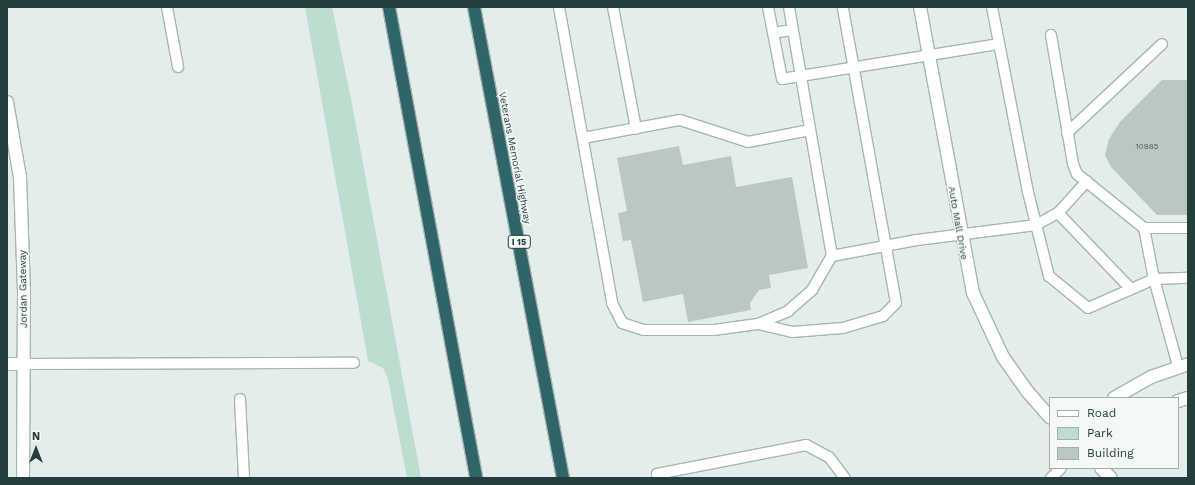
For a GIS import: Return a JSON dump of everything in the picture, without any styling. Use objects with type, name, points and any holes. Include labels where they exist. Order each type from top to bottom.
[{"type":"highway","points":[[389,7],[476,478]]},
{"type":"highway","name":"Veterans Memorial Highway","points":[[474,7],[563,478]]},
{"type":"street","name":"Auto Mall Drive","points":[[920,7],[960,235],[973,293],[985,324],[1007,363],[1049,416]]},
{"type":"street","name":"Jordan Gateway","points":[[7,102],[20,177],[24,364],[23,478]]},
{"type":"street","points":[[7,364],[24,364]]},
{"type":"street","points":[[1116,397],[1151,377],[1183,365]]},
{"type":"street","points":[[1102,469],[1111,478]]},
{"type":"lane","points":[[167,7],[178,67]]},
{"type":"lane","points":[[559,7],[612,303],[622,323],[644,330],[714,330],[758,324],[788,311],[812,290],[832,256],[789,7]]},
{"type":"lane","points":[[613,7],[636,129]]},
{"type":"lane","points":[[768,7],[782,79],[929,57],[1000,44]]},
{"type":"lane","points":[[758,324],[792,332],[843,328],[883,316],[896,302],[884,246],[843,7]]},
{"type":"lane","points":[[992,7],[1036,225],[1049,276],[1088,308],[1130,288],[1154,279],[1188,278]]},
{"type":"lane","points":[[773,33],[793,30]]},
{"type":"lane","points":[[1051,35],[1073,164],[1077,174],[1144,228],[1154,279],[1183,365]]},
{"type":"lane","points":[[1067,133],[1162,44]]},
{"type":"lane","points":[[583,138],[680,120],[748,142],[810,130]]},
{"type":"lane","points":[[832,256],[884,246],[1036,225],[1058,213],[1087,181]]},
{"type":"lane","points":[[1058,213],[1130,288]]},
{"type":"lane","points":[[1144,228],[1188,228]]},
{"type":"lane","points":[[24,364],[354,362]]},
{"type":"lane","points":[[240,399],[244,478]]},
{"type":"lane","points":[[658,478],[657,474],[806,445],[829,457],[844,478]]},
{"type":"lane","points":[[1051,478],[1060,469]]},
{"type":"green space","points":[[305,7],[332,7],[352,104],[421,478],[407,478],[388,379],[383,368],[368,361]]},
{"type":"building","points":[[1162,80],[1188,80],[1188,215],[1157,215],[1111,167],[1105,155],[1109,139],[1120,122]]},
{"type":"building","points":[[679,146],[683,165],[731,156],[736,187],[792,177],[808,268],[769,275],[771,288],[759,290],[750,303],[751,310],[688,322],[683,294],[643,302],[631,240],[623,241],[618,213],[627,211],[617,158]]}]
